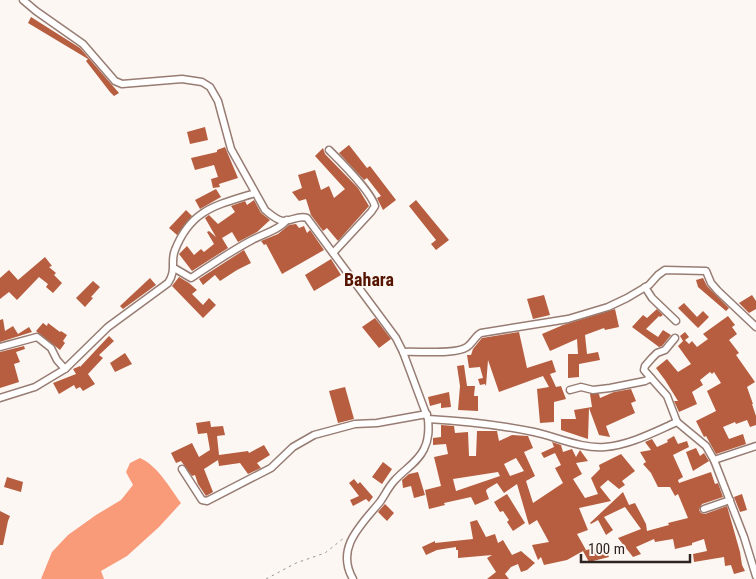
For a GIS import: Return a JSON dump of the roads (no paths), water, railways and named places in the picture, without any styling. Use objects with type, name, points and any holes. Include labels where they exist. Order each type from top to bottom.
[{"type":"street","points":[[23,0],[36,12],[83,44],[116,81],[122,84],[182,79],[202,82],[210,87],[218,101],[231,149],[265,210],[278,219],[307,218],[394,335],[403,352],[428,417],[428,440],[423,452],[395,480],[356,531],[346,555],[346,564],[353,579]]},
{"type":"street","points":[[329,150],[373,200],[375,206],[333,253]]},
{"type":"street","points":[[0,398],[35,387],[65,369],[108,327],[168,283],[174,273],[175,250],[188,227],[201,213],[213,206],[255,193]]},
{"type":"street","points":[[174,268],[191,278],[235,249],[280,226],[286,220]]},
{"type":"street","points":[[403,352],[442,352],[465,348],[480,333],[568,319],[621,301],[652,283],[665,270],[706,271],[711,283],[718,291],[756,327]]},
{"type":"street","points":[[645,286],[652,298],[665,308],[676,321]]},
{"type":"street","points":[[0,347],[37,337],[51,348],[57,360],[65,369]]},
{"type":"street","points":[[675,338],[665,350],[656,353],[644,366],[644,370],[667,396],[676,422],[706,446],[714,460],[744,537],[756,576]]},
{"type":"street","points":[[570,390],[583,387],[593,390],[610,388],[651,378]]},
{"type":"street","points":[[182,469],[202,500],[207,501],[271,468],[293,446],[314,435],[355,424],[428,417],[501,426],[602,447],[619,445],[634,440],[676,422]]},
{"type":"street","points":[[714,460],[756,446]]},
{"type":"street","points":[[704,510],[730,500]]},
{"type":"district","name":"Bahara","points":[[369,280]]}]
